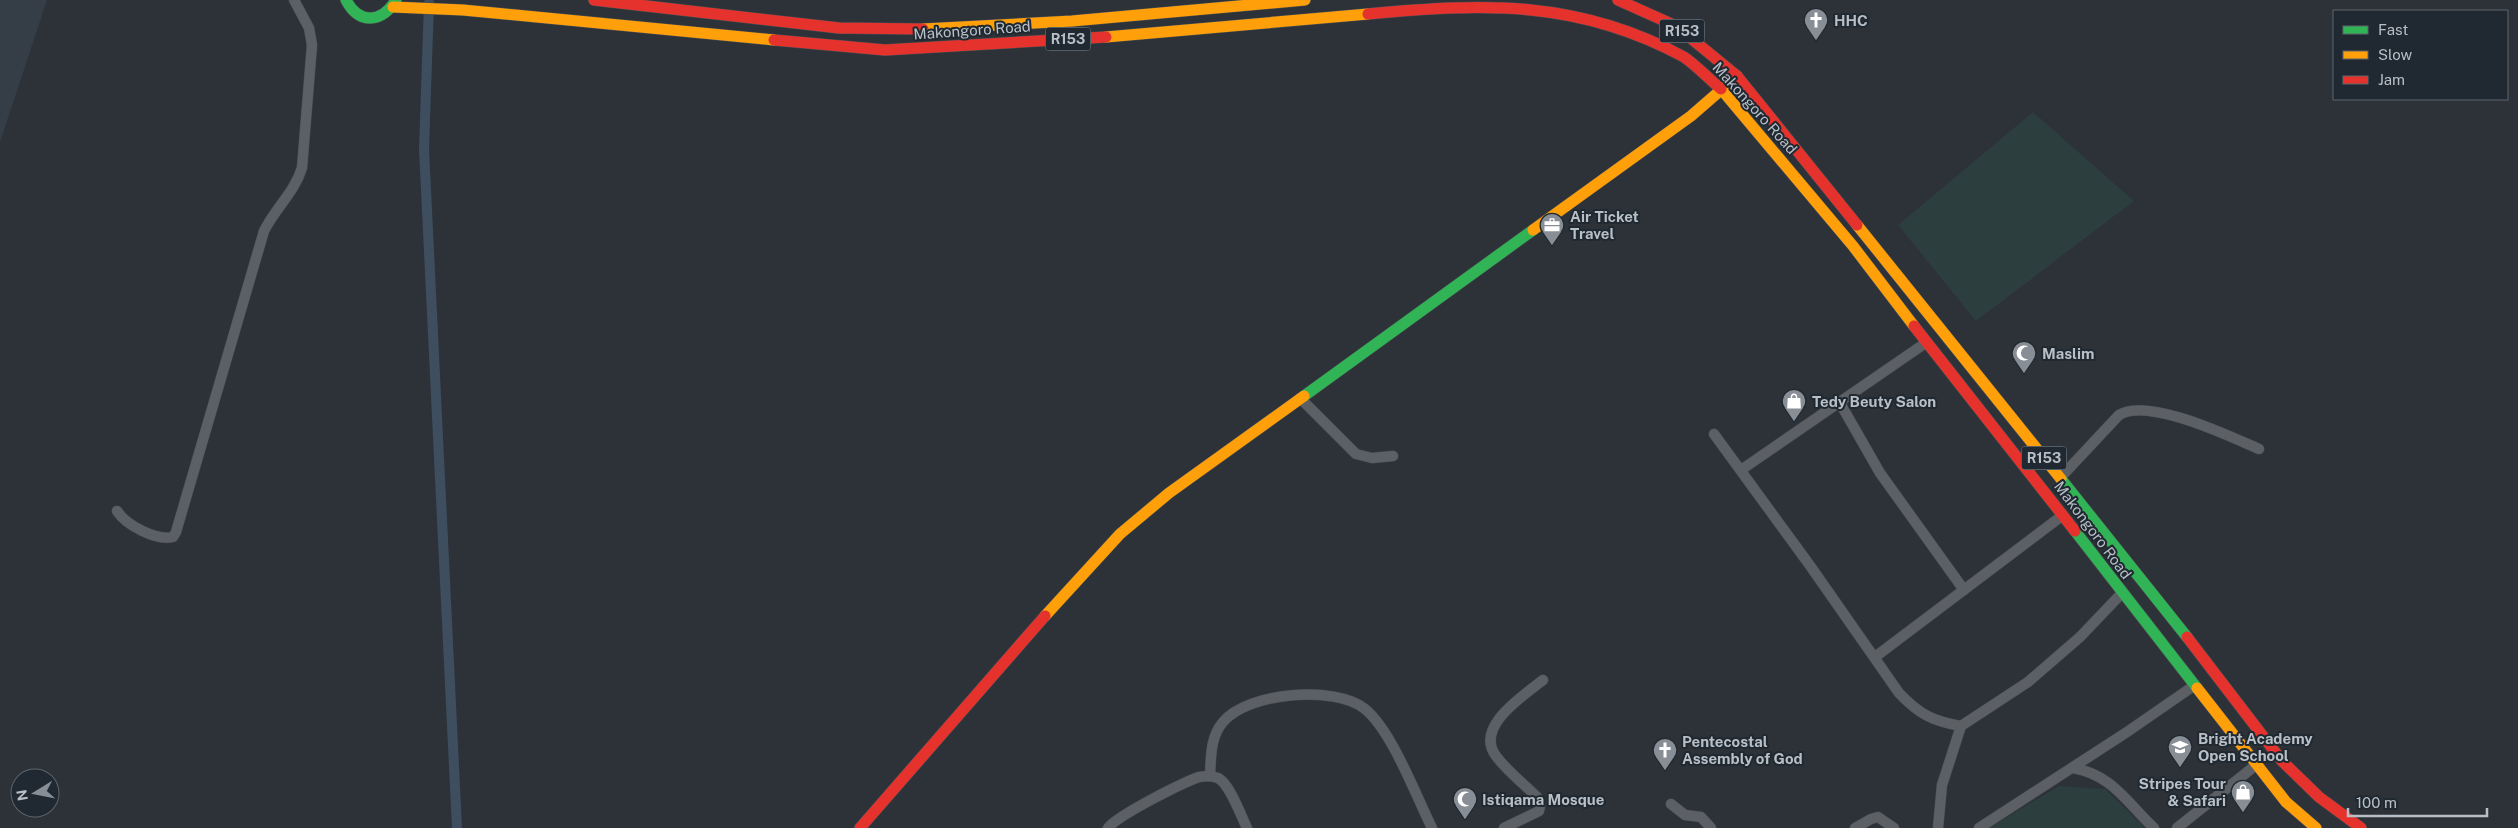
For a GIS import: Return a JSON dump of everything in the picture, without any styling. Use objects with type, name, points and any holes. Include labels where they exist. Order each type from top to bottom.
[{"type":"main road","name":"Makongoro Road","points":[[333,0],[347,3],[361,17],[370,19],[379,18],[395,4],[885,50],[930,49],[1150,34],[1458,6],[1528,4],[1584,12],[1618,23],[1643,34],[1685,58],[1722,90],[1853,246],[2256,765],[2286,802],[2316,828]]},
{"type":"main road","name":"Makongoro Road","points":[[594,0],[839,28],[876,29],[1045,22],[1305,0]]},
{"type":"main road","name":"Makongoro Road","points":[[1618,0],[1676,26],[1737,76],[2142,578],[2282,761],[2319,797],[2362,828]]},
{"type":"main road","points":[[860,828],[1050,610],[1120,534],[1169,493],[1691,116],[1737,76]]},
{"type":"street","points":[[117,511],[129,525],[141,530],[168,538],[173,537],[176,532],[264,231],[269,220],[297,184],[302,168],[312,45],[309,28],[294,0]]},
{"type":"street","points":[[1741,470],[1927,342]]},
{"type":"street","points":[[1300,398],[1356,454],[1372,458],[1393,456]]},
{"type":"street","points":[[1840,403],[1880,473],[1964,590]]},
{"type":"street","points":[[2060,478],[2119,415],[2138,409],[2189,421],[2259,449]]},
{"type":"street","points":[[1714,434],[1899,693],[1915,710],[1939,722],[1960,726]]},
{"type":"street","points":[[1875,657],[2063,515]]},
{"type":"street","points":[[1938,828],[1942,784],[1960,726],[2028,682],[2080,637],[2122,593]]},
{"type":"street","points":[[1504,828],[1539,811],[1540,806],[1537,797],[1496,756],[1491,747],[1492,728],[1497,720],[1543,680]]},
{"type":"street","points":[[1979,828],[2073,768],[2195,685]]},
{"type":"street","points":[[1210,776],[1213,739],[1222,722],[1234,712],[1258,702],[1287,696],[1327,695],[1341,697],[1366,709],[1375,720],[1387,738],[1432,828]]},
{"type":"street","points":[[2178,828],[2256,765]]},
{"type":"street","points":[[2073,768],[2096,774],[2107,781],[2154,828]]},
{"type":"street","points":[[1108,828],[1133,810],[1191,781],[1210,776],[1219,779],[1225,785],[1247,828]]},
{"type":"street","points":[[1671,804],[1685,815],[1701,817],[1710,828]]},
{"type":"street","points":[[1855,828],[1876,817],[1894,828]]},
{"type":"shaded area","points":[[0,0],[47,0],[0,142]]},
{"type":"shaded area","points":[[2033,112],[2134,201],[1976,321],[1898,225]]},
{"type":"shaded area","points":[[2059,786],[2105,789],[2145,828],[1989,828]]},
{"type":"waterway","points":[[429,3],[424,149],[457,828]]},
{"type":"traffic: fast","points":[[346,0],[357,14],[371,18],[384,13],[396,0]]},
{"type":"traffic: fast","points":[[1304,396],[1533,230]]},
{"type":"traffic: fast","points":[[2061,479],[2187,637]]},
{"type":"traffic: fast","points":[[2075,531],[2197,688]]},
{"type":"traffic: slow","points":[[923,29],[1072,21],[1305,0]]},
{"type":"traffic: slow","points":[[393,7],[463,10],[774,40]]},
{"type":"traffic: slow","points":[[1106,37],[1368,14]]},
{"type":"traffic: slow","points":[[1533,230],[1691,116],[1737,76]]},
{"type":"traffic: slow","points":[[1721,89],[1853,246],[1914,326]]},
{"type":"traffic: slow","points":[[1857,225],[2061,479]]},
{"type":"traffic: slow","points":[[1045,616],[1120,534],[1169,493],[1304,396]]},
{"type":"traffic: slow","points":[[2197,688],[2286,802],[2316,828]]},
{"type":"traffic: jam","points":[[594,0],[839,28],[923,29]]},
{"type":"traffic: jam","points":[[1618,0],[1676,26],[1737,76],[1857,225]]},
{"type":"traffic: jam","points":[[1368,14],[1452,8],[1492,8],[1531,10],[1569,15],[1645,38],[1684,57],[1721,89]]},
{"type":"traffic: jam","points":[[774,40],[885,50],[1106,37]]},
{"type":"traffic: jam","points":[[1914,326],[2075,531]]},
{"type":"traffic: jam","points":[[860,828],[1045,616]]},
{"type":"traffic: jam","points":[[2187,637],[2282,761],[2319,797],[2361,828]]},
{"type":"place","name":"HHC","points":[[1816,41]]},
{"type":"place","name":"Air Ticket Travel","points":[[1552,246]]},
{"type":"place","name":"Maslim","points":[[2024,374]]},
{"type":"place","name":"Tedy Beuty Salon","points":[[1794,422]]},
{"type":"place","name":"Bright Academy Open School","points":[[2180,768]]},
{"type":"place","name":"Pentecostal Assembly of God","points":[[1665,771]]},
{"type":"place","name":"Stripes Tour & Safari","points":[[2243,813]]},
{"type":"place","name":"Istiqama Mosque","points":[[1465,820]]}]
